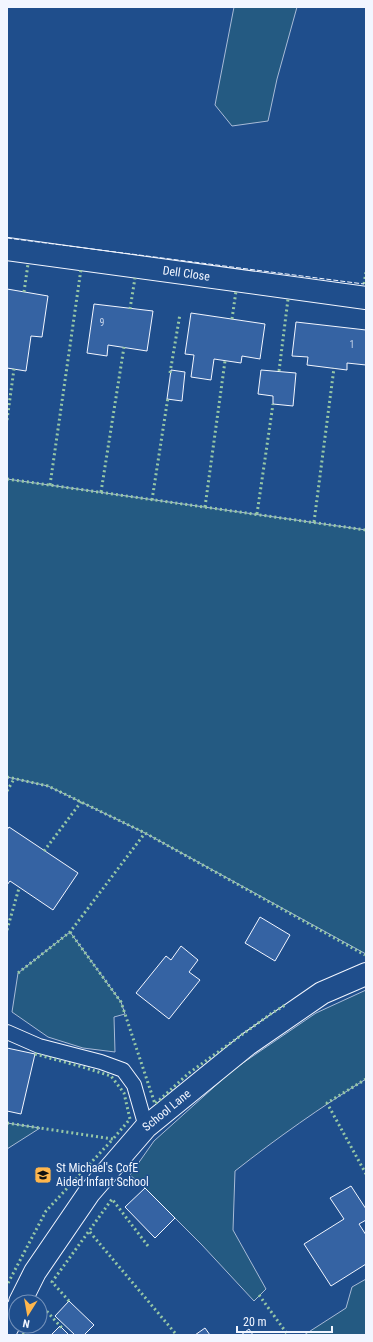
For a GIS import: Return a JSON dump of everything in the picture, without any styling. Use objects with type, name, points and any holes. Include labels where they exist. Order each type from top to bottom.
[{"type":"street","name":"Dell Close","points":[[7,249],[366,298]]},
{"type":"street","name":"School Lane","points":[[24,1294],[35,1272],[89,1193],[146,1127],[248,1044],[322,993],[366,974]]},
{"type":"lane","points":[[7,1032],[39,1046],[101,1062],[123,1070],[134,1085],[146,1127]]},
{"type":"shaded area","points":[[234,7],[297,7],[277,79],[268,121],[232,126],[215,105]]},
{"type":"shaded area","points":[[7,479],[366,530],[366,954],[145,833],[48,786],[7,777]]},
{"type":"shaded area","points":[[70,932],[121,1002],[125,1014],[114,1017],[115,1052],[83,1048],[48,1037],[12,1012],[18,973]]},
{"type":"shaded area","points":[[366,990],[366,1079],[299,1123],[235,1171],[233,1230],[266,1289],[254,1301],[202,1245],[130,1175],[154,1141],[234,1069],[316,1013]]},
{"type":"shaded area","points":[[7,1123],[40,1128],[7,1149]]},
{"type":"shaded area","points":[[366,1279],[366,1335],[304,1335],[346,1308],[352,1287]]},
{"type":"building","points":[[7,289],[48,296],[42,337],[31,336],[26,371],[7,368]]},
{"type":"building","points":[[94,304],[153,311],[147,351],[108,345],[107,356],[87,353]]},
{"type":"building","points":[[191,313],[265,324],[260,359],[242,356],[241,363],[214,359],[211,380],[191,377],[194,355],[185,354]]},
{"type":"building","points":[[296,322],[366,330],[366,365],[347,363],[347,370],[307,365],[308,357],[292,356]]},
{"type":"building","points":[[171,370],[185,372],[182,401],[167,399]]},
{"type":"building","points":[[261,370],[296,373],[293,406],[273,404],[273,396],[258,394]]},
{"type":"building","points":[[9,827],[78,873],[53,910],[10,881],[7,885],[7,830]]},
{"type":"building","points":[[260,917],[290,935],[275,961],[245,943]]},
{"type":"building","points":[[181,946],[198,960],[189,972],[200,980],[169,1019],[136,993],[166,956],[171,960]]},
{"type":"building","points":[[7,1048],[35,1054],[21,1114],[7,1111]]},
{"type":"building","points":[[351,1186],[366,1209],[366,1220],[359,1224],[366,1235],[366,1264],[331,1286],[304,1244],[344,1219],[330,1198]]},
{"type":"building","points":[[145,1188],[175,1218],[155,1238],[125,1207]]},
{"type":"building","points":[[69,1301],[94,1325],[84,1335],[75,1335],[55,1316]]},
{"type":"building","points":[[60,1326],[69,1335],[51,1335]]},
{"type":"building","points":[[205,1328],[210,1335],[195,1335]]},
{"type":"building","points":[[249,1329],[253,1335],[241,1335]]},
{"type":"hedge","points":[[24,292],[28,264]]},
{"type":"hedge","points":[[50,485],[81,269]]},
{"type":"hedge","points":[[364,284],[366,272]]},
{"type":"hedge","points":[[130,309],[135,278]]},
{"type":"hedge","points":[[232,319],[236,291]]},
{"type":"hedge","points":[[279,371],[288,299]]},
{"type":"hedge","points":[[170,373],[180,314]]},
{"type":"hedge","points":[[101,492],[124,347]]},
{"type":"hedge","points":[[205,507],[225,361]]},
{"type":"hedge","points":[[314,522],[334,368]]},
{"type":"hedge","points":[[7,420],[14,369]]},
{"type":"hedge","points":[[152,500],[168,397]]},
{"type":"hedge","points":[[257,514],[273,404]]},
{"type":"hedge","points":[[7,479],[366,530]]},
{"type":"hedge","points":[[7,777],[48,786],[145,833],[365,955]]},
{"type":"hedge","points":[[7,791],[14,779]]},
{"type":"hedge","points":[[44,851],[81,802]]},
{"type":"hedge","points":[[18,973],[70,932],[145,833]]},
{"type":"hedge","points":[[7,930],[19,888]]},
{"type":"hedge","points":[[70,932],[121,1002],[155,1104],[189,1073],[272,1013],[287,1004]]},
{"type":"hedge","points":[[35,1054],[111,1076],[124,1093],[130,1119],[113,1139]]},
{"type":"hedge","points":[[366,1079],[327,1103],[366,1174]]},
{"type":"hedge","points":[[7,1123],[113,1139],[46,1211],[7,1285]]},
{"type":"hedge","points":[[148,1246],[112,1199],[89,1231],[175,1333],[173,1335]]},
{"type":"hedge","points":[[69,1301],[52,1282],[89,1231]]},
{"type":"hedge","points":[[259,1295],[288,1335]]},
{"type":"hedge","points":[[48,1313],[62,1328]]},
{"type":"fence","points":[[7,238],[364,284]]},
{"type":"place","name":"St Michael's CofE Aided Infant School","points":[[43,1175]]}]
